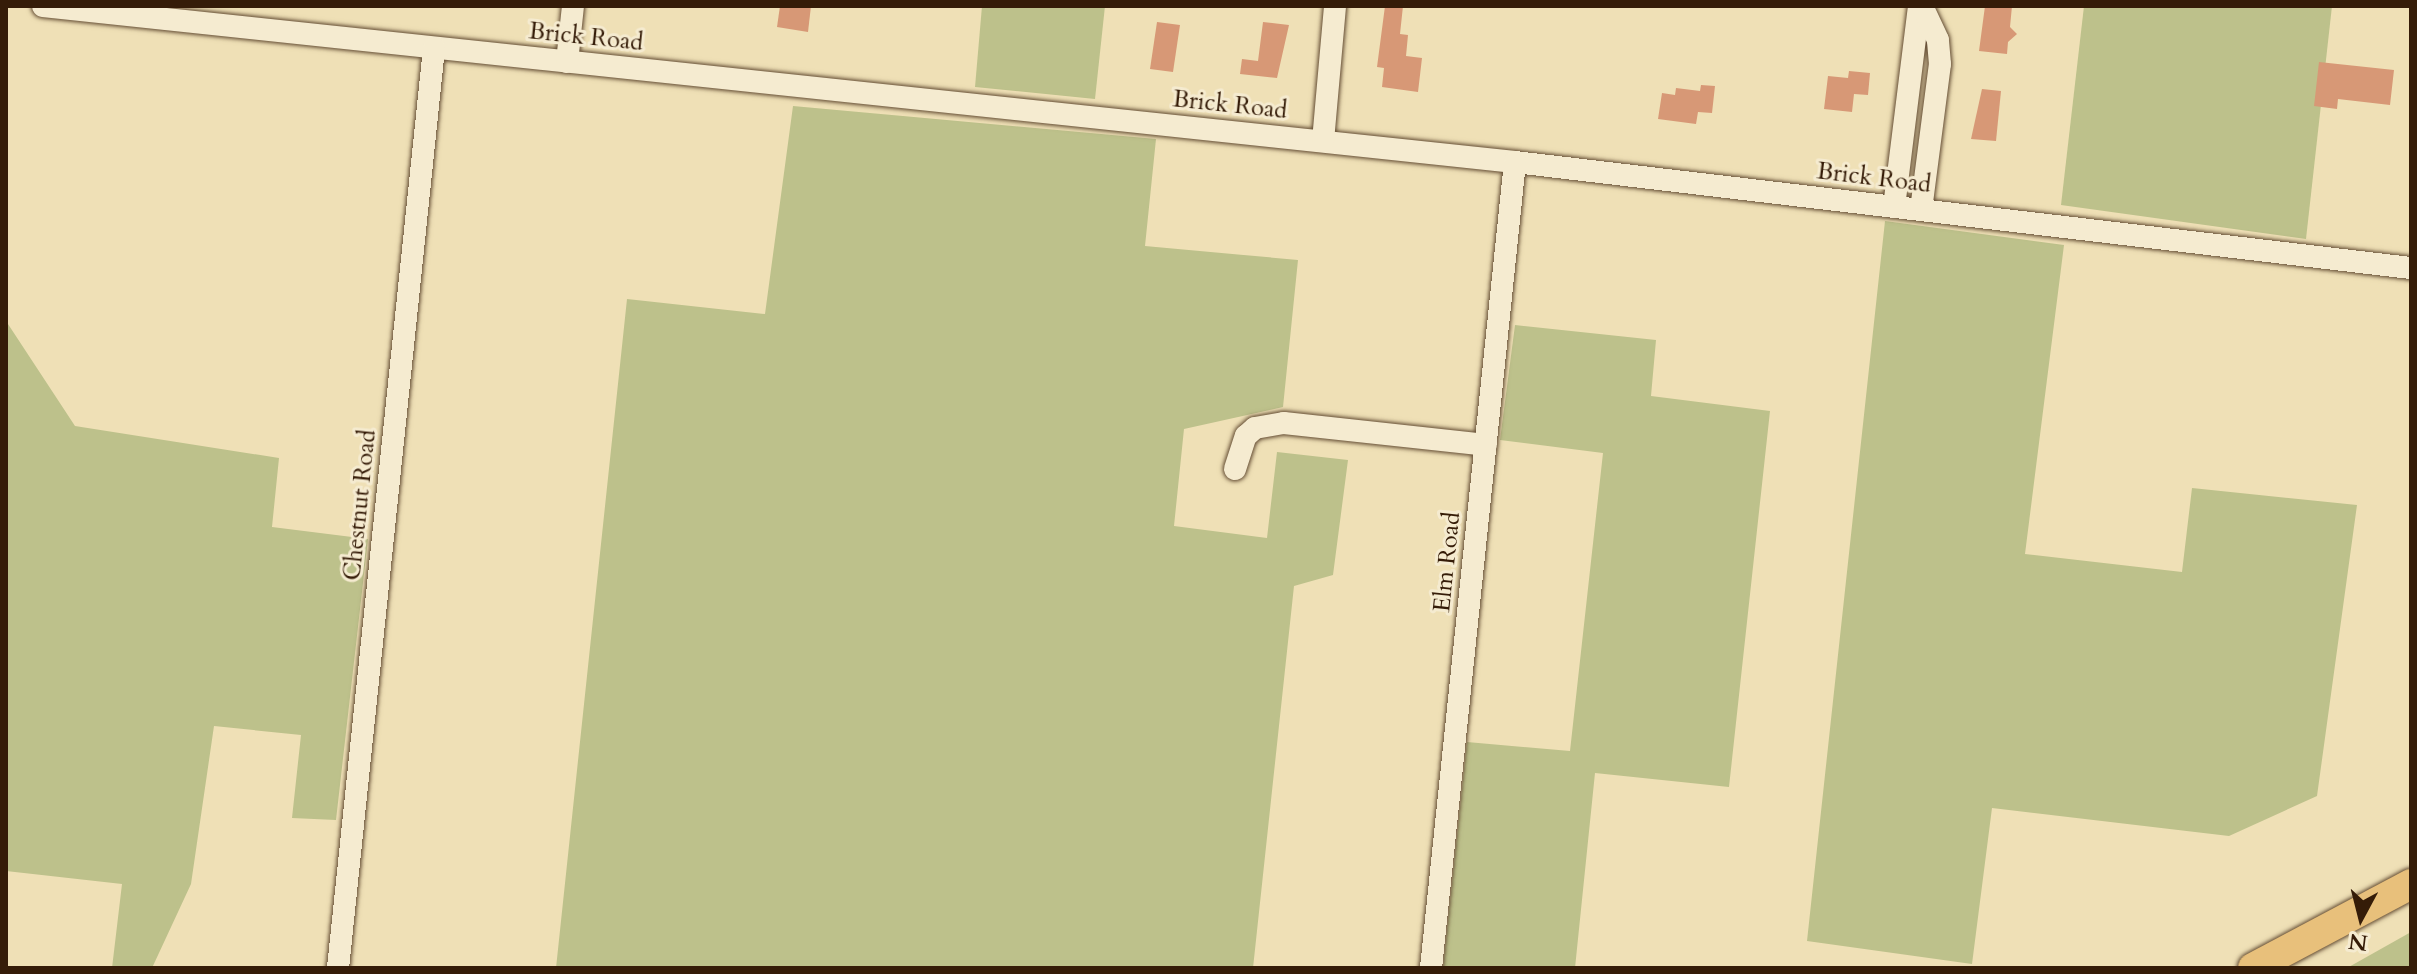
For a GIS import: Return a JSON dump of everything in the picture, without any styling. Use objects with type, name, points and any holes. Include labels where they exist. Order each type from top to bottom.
[{"type":"main road","points":[[2253,968],[2411,884]]},
{"type":"street","name":"Brick Road","points":[[43,6],[1515,162],[2411,268]]},
{"type":"street","points":[[567,62],[573,6]]},
{"type":"street","points":[[1323,141],[1335,6]]},
{"type":"street","points":[[1894,207],[1921,6]]},
{"type":"street","points":[[1921,6],[1938,40],[1940,64],[1921,210]]},
{"type":"street","name":"Chestnut Road","points":[[338,968],[434,48]]},
{"type":"street","name":"Elm Road","points":[[1431,968],[1515,162]]},
{"type":"street","points":[[1235,469],[1246,436],[1255,428],[1284,423],[1486,445]]},
{"type":"green space","points":[[982,6],[1105,6],[1095,99],[975,87]]},
{"type":"green space","points":[[2084,6],[2332,6],[2306,239],[2061,205]]},
{"type":"green space","points":[[793,106],[1156,139],[1145,246],[1298,260],[1283,407],[1184,429],[1174,526],[1267,538],[1277,452],[1348,460],[1333,575],[1294,586],[1253,968],[556,968],[627,299],[765,314]]},
{"type":"green space","points":[[1885,221],[2064,245],[2025,554],[2182,572],[2192,488],[2357,505],[2317,796],[2229,836],[1992,808],[1972,964],[1807,941]]},
{"type":"green space","points":[[6,321],[75,426],[279,458],[272,527],[368,539],[336,820],[292,818],[301,735],[214,726],[191,884],[152,968],[112,968],[122,884],[6,871]]},
{"type":"green space","points":[[1515,325],[1656,340],[1651,396],[1770,411],[1729,787],[1595,773],[1575,968],[1443,968],[1467,742],[1570,751],[1603,453],[1500,440]]},
{"type":"green space","points":[[2411,932],[2411,968],[2347,968]]},
{"type":"building","points":[[780,6],[811,6],[808,32],[777,27]]},
{"type":"building","points":[[1385,6],[1403,6],[1400,34],[1408,35],[1406,56],[1422,58],[1418,92],[1382,87],[1384,68],[1377,67]]},
{"type":"building","points":[[1985,6],[2012,6],[2010,27],[2017,34],[2008,42],[2007,54],[1979,51]]},
{"type":"building","points":[[1157,22],[1180,25],[1173,72],[1150,69]]},
{"type":"building","points":[[1263,22],[1289,25],[1277,78],[1240,74],[1242,59],[1258,61]]},
{"type":"building","points":[[2319,62],[2394,70],[2390,105],[2338,99],[2337,109],[2314,106]]},
{"type":"building","points":[[1849,71],[1870,73],[1868,95],[1854,94],[1852,112],[1824,109],[1828,76],[1848,78]]},
{"type":"building","points":[[1701,85],[1715,86],[1712,113],[1698,112],[1696,124],[1658,119],[1662,93],[1675,95],[1676,88],[1700,91]]},
{"type":"building","points":[[1982,89],[2001,91],[1996,141],[1971,139]]}]
